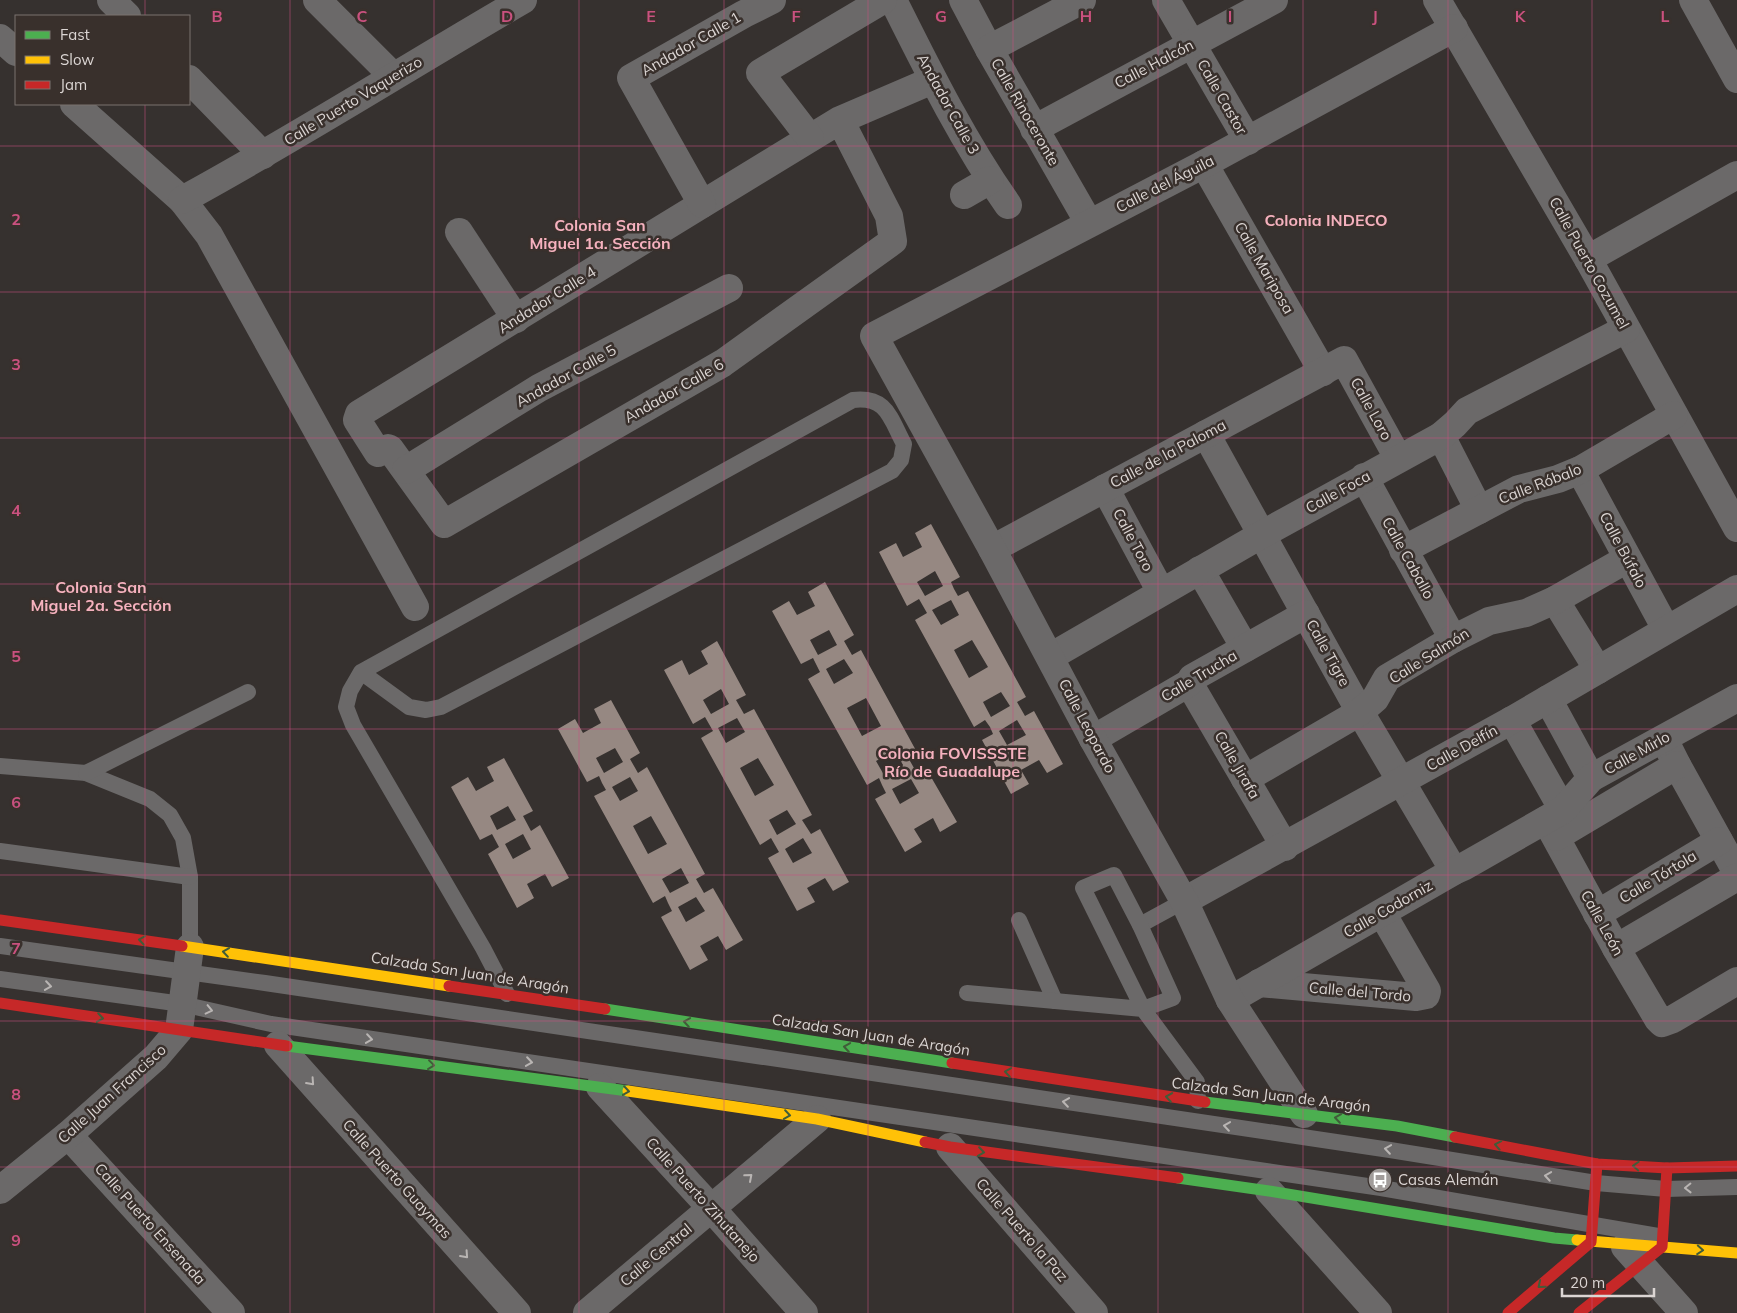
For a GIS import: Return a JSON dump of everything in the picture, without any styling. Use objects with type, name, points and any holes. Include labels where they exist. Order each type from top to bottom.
[{"type":"main road","name":"Calzada San Juan de Aragón","points":[[0,920],[189,960],[507,994],[1198,1101],[1397,1126],[1597,1164],[1667,1168],[1737,1166]]},
{"type":"main road","points":[[0,1003],[278,1045],[600,1087],[817,1119],[950,1147],[1270,1191],[1554,1238],[1591,1242],[1631,1255],[1662,1242]]},
{"type":"main road","points":[[1508,1313],[1591,1242],[1597,1164]]},
{"type":"main road","points":[[1662,1242],[1667,1168]]},
{"type":"main road","points":[[1579,1313],[1631,1255],[1662,1242],[1737,1253]]},
{"type":"street","points":[[111,0],[126,15]]},
{"type":"street","points":[[317,0],[393,76]]},
{"type":"street","name":"Calle Puerto Vaquerizo","points":[[182,200],[263,155],[523,0]]},
{"type":"street","name":"Andador Calle 1","points":[[702,204],[631,78],[772,0]]},
{"type":"street","points":[[810,138],[760,73],[883,0]]},
{"type":"street","name":"Andador Calle 3","points":[[893,0],[933,80],[990,180],[1008,205]]},
{"type":"street","name":"Calle Rinoceronte","points":[[963,0],[1034,129],[1089,223]]},
{"type":"street","points":[[989,49],[1082,0]]},
{"type":"street","name":"Calle Castor","points":[[1166,0],[1248,141]]},
{"type":"street","name":"Calle Halcón","points":[[1034,129],[1192,44],[1247,6],[1274,0]]},
{"type":"street","name":"Calle Puerto Cozumel","points":[[1438,0],[1588,259],[1737,528]]},
{"type":"street","points":[[1693,0],[1737,79]]},
{"type":"street","name":"Calle del Águila","points":[[874,336],[1248,141],[1454,28]]},
{"type":"street","points":[[0,38],[15,51]]},
{"type":"street","name":"Andador Calle 4","points":[[406,470],[389,448],[378,453],[357,420],[357,417],[840,120],[933,80]]},
{"type":"street","points":[[190,81],[263,155]]},
{"type":"street","points":[[75,105],[182,200],[209,235],[415,607]]},
{"type":"street","name":"Andador Calle 6","points":[[406,470],[444,524],[722,363],[893,241],[889,216],[840,120]]},
{"type":"street","name":"Calle Mariposa","points":[[1204,164],[1334,366]]},
{"type":"street","points":[[1588,259],[1737,175]]},
{"type":"street","points":[[964,195],[990,180]]},
{"type":"street","points":[[460,232],[516,319]]},
{"type":"street","name":"Andador Calle 5","points":[[406,470],[539,388],[729,288]]},
{"type":"street","name":"Calle Foca","points":[[1050,657],[1261,535],[1441,436],[1467,411],[1626,329]]},
{"type":"street","name":"Calle Leopardo","points":[[874,336],[1184,901],[1230,1000],[1304,1114]]},
{"type":"street","name":"Calle de la Paloma","points":[[992,549],[1334,366]]},
{"type":"street","name":"Calle Loro","points":[[1334,366],[1398,458]]},
{"type":"street","name":"Calle Róbalo","points":[[1404,550],[1519,489],[1558,479],[1580,470],[1674,415]]},
{"type":"street","name":"Calle Tigre","points":[[1206,434],[1360,712],[1454,870]]},
{"type":"street","points":[[1441,436],[1479,510]]},
{"type":"street","name":"Calle Búfalo","points":[[1580,470],[1666,629]]},
{"type":"street","name":"Calle Caballo","points":[[1364,477],[1453,639]]},
{"type":"street","name":"Calle Toro","points":[[1105,488],[1161,592]]},
{"type":"street","name":"Calle Salmón","points":[[1245,779],[1360,712],[1375,699],[1387,678],[1453,639],[1489,621],[1526,613],[1555,600],[1627,559]]},
{"type":"street","points":[[1200,570],[1245,648]]},
{"type":"street","name":"Calle Delfín","points":[[1184,901],[1285,847],[1512,720],[1737,588]]},
{"type":"street","points":[[1555,600],[1598,670]]},
{"type":"street","name":"Calle Trucha","points":[[1093,738],[1189,683],[1192,678],[1306,614]]},
{"type":"street","name":"Calle Jirafa","points":[[1189,683],[1285,847]]},
{"type":"street","name":"Calle Mirlo","points":[[1555,822],[1591,778],[1737,698]]},
{"type":"street","points":[[1548,699],[1591,778]]},
{"type":"street","name":"Calle León","points":[[1512,720],[1555,822],[1597,914],[1658,1019],[1662,1023],[1673,1019],[1737,982]]},
{"type":"street","points":[[1664,739],[1737,873]]},
{"type":"street","name":"Calle Mirlo","points":[[1555,822],[1677,765]]},
{"type":"street","name":"Calle Codorniz","points":[[1230,1000],[1454,870],[1555,822]]},
{"type":"street","name":"Calle Tórtola","points":[[1597,914],[1719,841]]},
{"type":"street","points":[[1616,948],[1737,877]]},
{"type":"street","name":"Calle del Tordo","points":[[1259,983],[1416,997],[1426,995],[1427,991],[1382,913]]},
{"type":"street","points":[[179,1030],[189,960]]},
{"type":"street","name":"Calle Juan Francisco","points":[[0,1190],[68,1135],[156,1057],[179,1030]]},
{"type":"street","name":"Calle Puerto Guaymas","points":[[278,1045],[517,1313]]},
{"type":"street","name":"Calle Puerto Zihutanejo","points":[[600,1087],[804,1313]]},
{"type":"street","name":"Calle Central","points":[[587,1313],[817,1119]]},
{"type":"street","name":"Calle Puerto Ensenada","points":[[68,1135],[231,1313]]},
{"type":"street","name":"Calle Puerto la Paz","points":[[950,1147],[1094,1313]]},
{"type":"street","points":[[1270,1191],[1378,1313]]},
{"type":"street","points":[[1631,1255],[1684,1313]]},
{"type":"lane","points":[[361,672],[409,707],[426,710],[441,707],[892,471],[901,460],[904,444],[882,404],[866,398],[853,400],[361,672],[350,691],[346,707],[353,725],[483,948],[507,994]]},
{"type":"lane","points":[[86,773],[248,692]]},
{"type":"lane","points":[[0,766],[86,773],[150,799],[170,815],[184,838],[190,877],[189,960]]},
{"type":"lane","points":[[0,851],[190,877]]},
{"type":"lane","points":[[967,993],[1143,1009],[1173,998],[1140,925],[1114,875],[1083,888],[1143,1009],[1197,1082],[1198,1101]]},
{"type":"lane","points":[[1140,925],[1184,901]]},
{"type":"lane","points":[[1019,920],[1055,1001]]},
{"type":"lane","points":[[0,946],[189,960],[264,983],[1390,1150],[1596,1184],[1666,1189],[1737,1188]]},
{"type":"lane","points":[[0,979],[182,1004],[271,1024],[1362,1185],[1593,1224],[1662,1242],[1737,1240]]},
{"type":"building","points":[[931,524],[960,577],[951,582],[954,589],[958,596],[968,591],[1026,697],[1017,702],[1025,716],[1034,711],[1063,764],[1047,773],[1039,760],[1021,770],[1029,784],[1011,794],[982,740],[993,734],[990,727],[985,720],[974,727],[915,620],[927,613],[919,599],[907,606],[879,552],[896,543],[903,557],[922,547],[915,533]],"holes":[[[935,571],[943,586],[925,596],[917,582]],[[951,600],[959,615],[941,625],[932,610]],[[972,640],[988,667],[969,678],[954,650]],[[1001,692],[1010,706],[991,717],[983,702]],[[1017,720],[1026,735],[1007,745],[999,731]]]},
{"type":"building","points":[[825,582],[854,635],[844,641],[852,655],[861,650],[919,756],[910,761],[918,775],[927,770],[957,822],[940,832],[933,818],[914,829],[922,842],[905,852],[875,799],[886,793],[879,778],[867,785],[808,679],[820,672],[813,658],[801,664],[772,611],[789,601],[797,615],[815,606],[808,592]],"holes":[[[829,630],[837,645],[818,655],[810,640]],[[844,659],[853,673],[834,684],[826,669]],[[866,698],[881,726],[862,736],[847,708]],[[895,750],[903,765],[884,775],[876,761]],[[911,779],[919,793],[900,804],[892,789]]]},
{"type":"building","points":[[717,641],[746,695],[736,700],[744,714],[754,709],[812,815],[802,820],[811,834],[820,829],[849,882],[833,891],[825,878],[807,888],[815,902],[797,911],[768,858],[779,852],[771,838],[760,845],[701,738],[713,731],[705,717],[693,724],[664,670],[682,660],[689,675],[708,664],[701,651]],"holes":[[[721,689],[729,704],[711,714],[703,700]],[[737,718],[745,732],[726,743],[718,728]],[[758,758],[774,785],[755,796],[740,768]],[[787,810],[796,824],[777,835],[769,820]],[[803,838],[812,853],[793,863],[785,849]]]},
{"type":"building","points":[[611,700],[640,753],[630,759],[638,773],[647,767],[705,874],[696,879],[704,893],[713,888],[743,940],[726,950],[718,936],[700,946],[708,960],[690,970],[661,917],[672,911],[665,896],[653,903],[594,796],[606,790],[599,776],[587,782],[558,729],[575,719],[583,733],[601,723],[594,709]],"holes":[[[615,748],[623,762],[604,773],[596,758]],[[630,777],[638,791],[620,801],[612,787]],[[651,816],[667,844],[648,854],[633,826]],[[681,868],[689,883],[670,893],[662,879]],[[696,897],[705,911],[686,922],[678,907]]]},
{"type":"building","points":[[504,758],[533,811],[523,816],[531,831],[540,825],[569,878],[552,887],[545,874],[527,884],[534,898],[517,908],[488,854],[499,847],[492,834],[480,840],[451,787],[468,777],[476,791],[494,781],[487,767]],"holes":[[[508,806],[516,820],[497,830],[490,816]],[[523,834],[531,849],[513,859],[505,844]]]},
{"type":"traffic: fast","points":[[605,1009],[952,1063]]},
{"type":"traffic: fast","points":[[287,1046],[628,1091]]},
{"type":"traffic: fast","points":[[1205,1102],[1397,1126],[1455,1137]]},
{"type":"traffic: fast","points":[[1178,1178],[1269,1191],[1554,1238],[1577,1240]]},
{"type":"traffic: slow","points":[[182,946],[449,986]]},
{"type":"traffic: slow","points":[[628,1091],[817,1119],[925,1142]]},
{"type":"traffic: slow","points":[[1577,1240],[1737,1253]]},
{"type":"traffic: jam","points":[[0,920],[182,946]]},
{"type":"traffic: jam","points":[[449,986],[605,1009]]},
{"type":"traffic: jam","points":[[0,1003],[287,1046]]},
{"type":"traffic: jam","points":[[952,1063],[1205,1102]]},
{"type":"traffic: jam","points":[[1455,1137],[1597,1164],[1667,1168],[1737,1166]]},
{"type":"traffic: jam","points":[[925,1142],[1178,1178]]},
{"type":"traffic: jam","points":[[1508,1313],[1591,1242],[1597,1164]]},
{"type":"traffic: jam","points":[[1579,1313],[1662,1247],[1667,1168]]},
{"type":"place","name":"Casas Alemán","points":[[1380,1180]]},
{"type":"district","name":"Colonia INDECO","points":[[1326,220]]},
{"type":"district","name":"Colonia San Miguel 1a. Sección","points":[[600,234]]},
{"type":"district","name":"Colonia San Miguel 2a. Sección","points":[[101,596]]},
{"type":"district","name":"Colonia FOVISSSTE Río de Guadalupe","points":[[952,762]]}]
